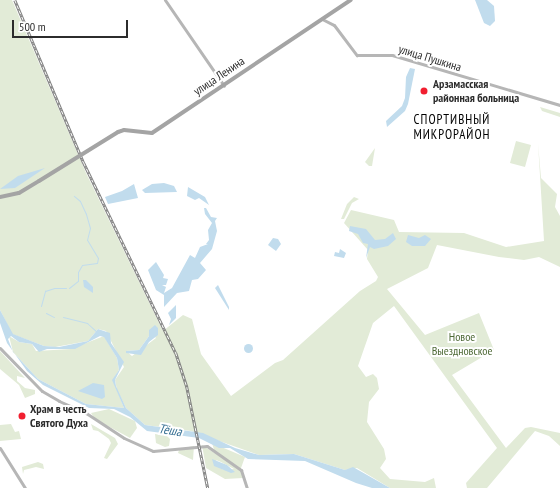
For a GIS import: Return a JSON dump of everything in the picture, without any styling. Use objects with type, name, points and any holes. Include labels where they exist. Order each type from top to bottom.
[{"type":"main road","name":"улица Ленина","points":[[0,197],[19,193],[118,132],[124,130],[148,134],[224,86],[351,0]]},
{"type":"street","points":[[165,0],[224,86]]},
{"type":"street","name":"улица Пушкина","points":[[323,18],[334,25],[357,55],[392,55],[560,105]]},
{"type":"street","points":[[0,348],[42,391],[86,413],[109,430],[140,446],[158,451],[198,445],[207,446],[241,470],[247,488]]},
{"type":"street","points":[[0,448],[25,488]]},
{"type":"green space","name":"Новое Выездновское","points":[[0,0],[12,0],[86,173],[163,331],[183,315],[192,319],[201,354],[231,396],[275,363],[283,360],[360,291],[376,281],[378,277],[367,259],[368,250],[344,223],[351,210],[394,220],[399,232],[464,233],[506,247],[544,241],[538,143],[541,178],[557,194],[555,207],[560,216],[560,267],[539,257],[524,260],[499,257],[437,245],[428,268],[387,289],[425,335],[479,313],[494,350],[452,375],[506,448],[525,428],[531,427],[560,433],[560,446],[549,436],[535,431],[487,488],[467,488],[466,483],[497,448],[394,306],[373,323],[358,366],[366,377],[373,374],[377,378],[379,389],[369,402],[367,422],[384,449],[386,459],[380,468],[390,479],[425,482],[434,478],[436,488],[390,488],[357,468],[345,470],[294,454],[259,455],[191,431],[145,425],[126,408],[117,390],[115,380],[124,367],[106,331],[98,329],[88,341],[55,347],[44,346],[12,334],[0,310]],"holes":[[[149,330],[156,338],[132,356],[126,351],[139,350],[149,336]]]},
{"type":"green space","points":[[540,107],[560,113],[560,117],[542,111]]},
{"type":"green space","points":[[516,141],[531,145],[525,167],[510,163]]},
{"type":"green space","points":[[375,148],[372,166],[369,166],[365,162]]},
{"type":"green space","points":[[354,197],[359,199],[352,203],[344,219],[341,219],[347,204]]},
{"type":"green space","points":[[9,336],[19,342],[32,344],[36,351],[71,349],[104,336],[117,358],[119,370],[113,380],[124,408],[86,404],[38,379],[13,352]]},
{"type":"green space","points":[[0,351],[25,378],[17,376],[17,381],[25,388],[35,390],[35,394],[25,398],[19,385],[0,369]]},
{"type":"green space","points":[[109,409],[135,421],[137,428],[130,438],[95,419],[91,413]]},
{"type":"green space","points":[[11,424],[15,432],[19,431],[21,439],[0,441],[0,425]]},
{"type":"green space","points":[[91,424],[115,438],[118,444],[107,459],[104,458],[111,443],[109,439],[98,431],[93,430]]},
{"type":"green space","points":[[155,434],[167,436],[170,439],[169,446],[165,447],[156,443]]},
{"type":"green space","points":[[212,443],[245,457],[241,468],[243,478],[225,479],[206,468],[202,445],[230,463],[215,453]],"holes":[[[216,460],[234,469],[224,470],[220,468]]]},
{"type":"green space","points":[[194,446],[193,460],[178,453],[179,450],[162,452]]},
{"type":"green space","points":[[38,462],[43,464],[44,469],[36,467],[24,470],[23,474],[22,467]]},
{"type":"water","points":[[475,0],[487,0],[494,6],[495,21],[490,26],[484,23]]},
{"type":"water","points":[[410,68],[415,69],[408,104],[405,111],[387,127],[386,121],[402,106],[405,98],[406,77]]},
{"type":"water","points":[[45,168],[15,188],[0,189],[18,176]]},
{"type":"water","points":[[164,183],[174,186],[177,192],[145,193],[142,190],[152,184]]},
{"type":"water","points":[[134,184],[138,198],[108,204],[105,197],[122,191]]},
{"type":"water","points":[[188,187],[205,197],[209,205],[199,198],[195,200],[187,196]]},
{"type":"water","points":[[204,208],[206,208],[211,217],[217,218],[215,221],[217,231],[212,249],[200,263],[206,270],[198,279],[192,280],[189,291],[177,293],[164,307],[164,295],[156,290],[148,270],[156,262],[164,275],[163,278],[168,279],[166,285],[162,285],[166,287],[164,293],[172,288],[190,255],[195,258],[200,247],[208,244],[206,244],[209,240],[208,230],[212,223],[205,214]]},
{"type":"water","points":[[350,226],[366,229],[375,240],[385,239],[393,233],[396,239],[388,246],[374,249],[370,247],[366,258],[368,244],[363,243],[358,234],[349,231]]},
{"type":"water","points":[[408,235],[419,238],[425,235],[431,239],[425,246],[412,246],[406,242]]},
{"type":"water","points":[[273,238],[278,239],[281,244],[276,251],[268,245]]},
{"type":"water","points":[[340,249],[346,253],[344,258],[334,256],[335,252],[339,253]]},
{"type":"water","points":[[83,280],[86,280],[93,287],[93,293],[84,287]]},
{"type":"water","points":[[218,285],[229,307],[229,310],[215,288]]},
{"type":"water","points":[[176,305],[176,318],[169,325],[171,319],[168,313]]},
{"type":"water","name":"Тёша","points":[[0,310],[13,334],[44,346],[59,347],[88,341],[98,329],[110,333],[111,343],[124,362],[115,380],[116,386],[126,408],[145,425],[203,433],[235,448],[259,455],[294,454],[345,470],[353,467],[390,488],[372,488],[356,483],[305,461],[248,459],[230,448],[219,448],[199,438],[147,431],[130,417],[114,409],[89,408],[43,385],[27,371],[15,354],[38,379],[86,404],[124,408],[112,380],[119,370],[117,358],[104,337],[100,336],[75,349],[47,349],[39,352],[32,344],[19,342],[11,336],[8,339],[12,351],[7,343],[0,323]]},
{"type":"water","points":[[155,325],[158,328],[158,335],[149,342],[141,355],[126,353],[126,351],[139,350],[149,336],[149,330]]},
{"type":"water","points":[[246,344],[250,344],[252,348],[250,352],[246,352],[244,350],[244,346]]},
{"type":"water","points":[[93,383],[104,385],[105,397],[102,399],[78,391]]},
{"type":"water","points":[[212,459],[227,465],[235,472],[231,473],[214,466]]},
{"type":"waterway","points":[[69,288],[78,281],[78,272],[82,265],[97,263],[98,258],[87,240],[90,228],[86,214],[80,201],[74,196]]},
{"type":"waterway","points":[[41,306],[45,291],[54,288],[66,288]]},
{"type":"waterway","points":[[46,313],[54,317]]},
{"type":"waterway","points":[[63,317],[87,323],[96,331]]},
{"type":"railway","points":[[15,0],[84,163],[176,353],[187,387],[208,488]]},
{"type":"place","name":"Арзамасская районная больница","points":[[424,91]]},
{"type":"place","name":"Храм в честь Святого Духа","points":[[22,416]]},
{"type":"district","name":"СПОРТИВНЫЙ МИКРОРАЙОН","points":[[452,128]]}]
